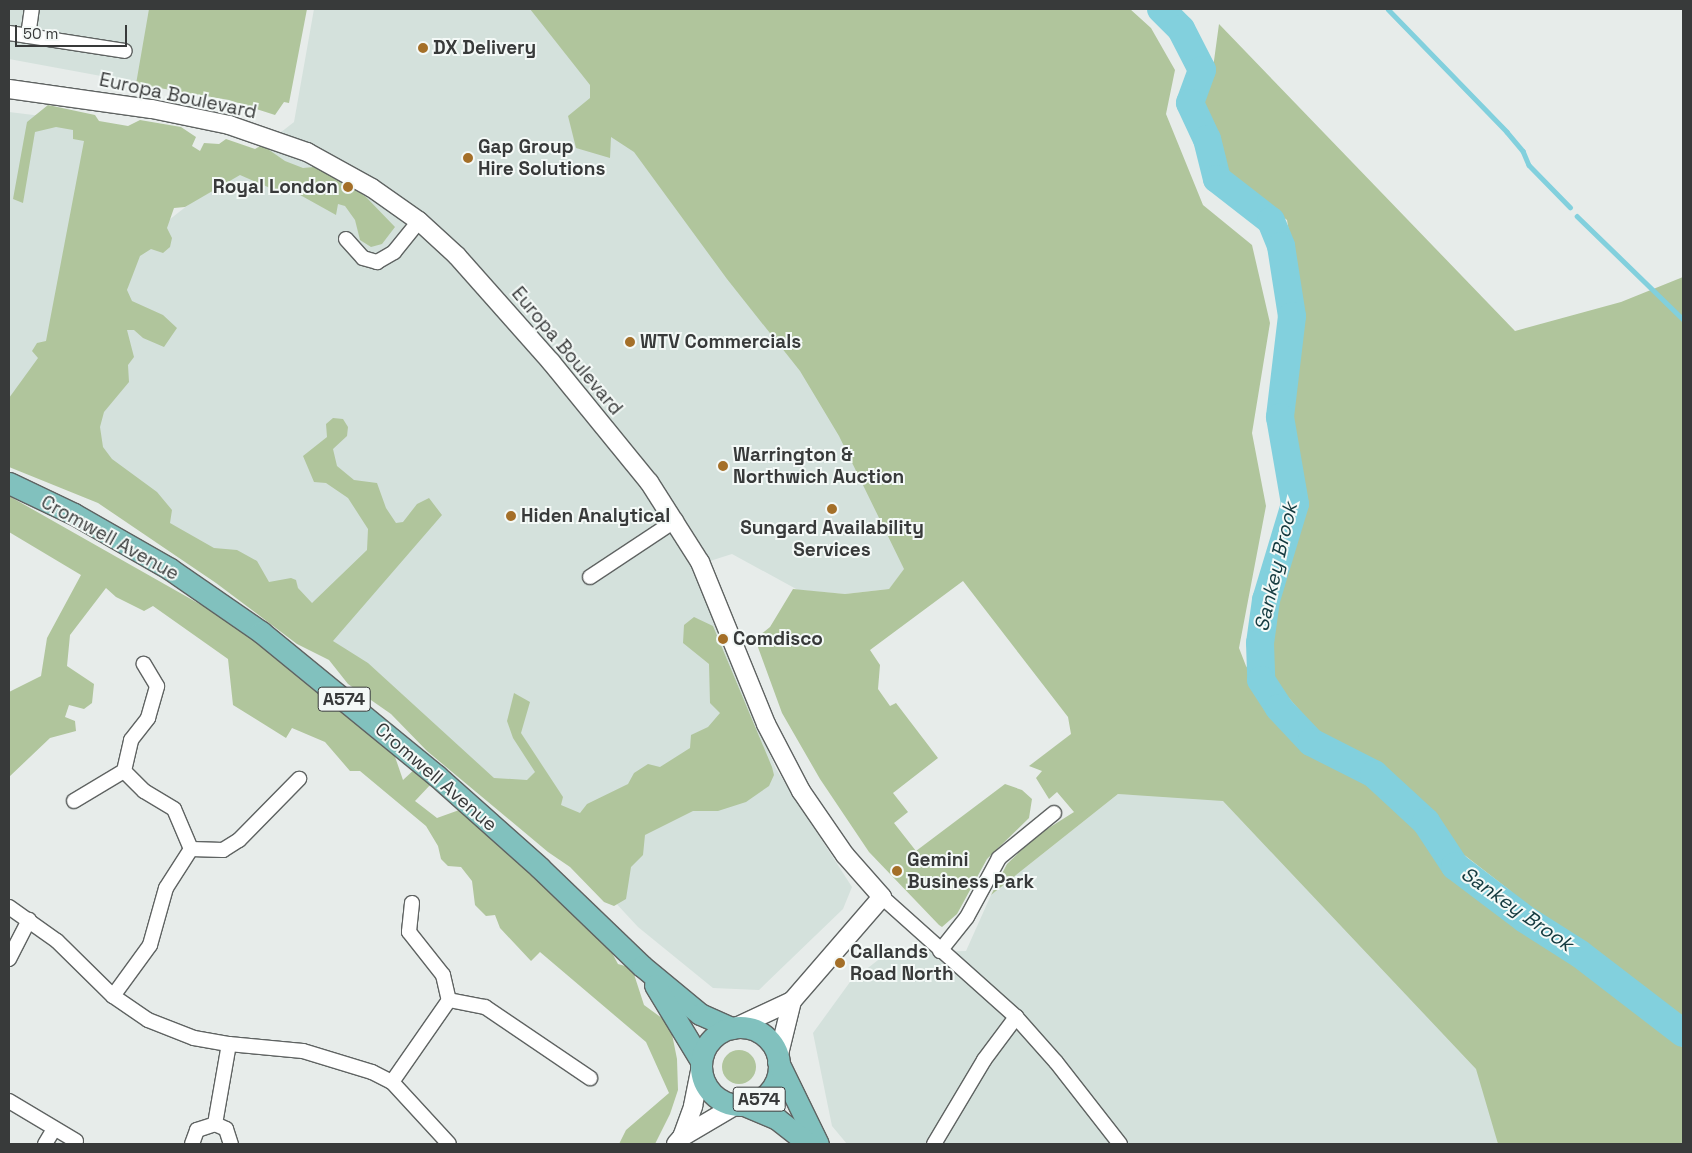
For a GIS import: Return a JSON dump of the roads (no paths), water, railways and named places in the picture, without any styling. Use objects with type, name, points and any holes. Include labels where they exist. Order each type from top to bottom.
[{"type":"main road","name":"Cromwell Avenue","points":[[9,483],[74,514],[170,569],[261,632],[437,776],[539,867],[642,966],[700,1014],[734,1027]]},
{"type":"main road","name":"Cromwell Avenue","points":[[642,966],[701,1064]]},
{"type":"main road","name":"A574","points":[[734,1027],[758,1031],[770,1043],[818,1144]]},
{"type":"main road","points":[[701,1064],[711,1040],[734,1027]]},
{"type":"main road","name":"A574","points":[[740,1104],[759,1099],[773,1086],[778,1060]]},
{"type":"main road","name":"A574","points":[[701,1064],[705,1083],[716,1097],[740,1104],[777,1119],[809,1144]]},
{"type":"street","points":[[28,36],[32,9]]},
{"type":"street","points":[[9,33],[125,51]]},
{"type":"street","name":"Europa Boulevard","points":[[9,88],[186,115],[278,140],[347,173],[419,222],[457,256],[545,355],[649,482],[676,520],[712,588],[780,754],[824,826],[882,897],[940,951],[1016,1017],[1056,1062],[1120,1144]]},
{"type":"street","points":[[346,239],[363,258],[377,262],[394,252],[419,222]]},
{"type":"street","points":[[590,577],[676,520]]},
{"type":"street","points":[[74,801],[124,771],[131,740],[148,718],[157,686],[144,664]]},
{"type":"street","points":[[124,771],[144,791],[174,809],[191,848]]},
{"type":"street","points":[[191,848],[222,850],[239,840],[298,779]]},
{"type":"street","points":[[940,951],[967,918],[999,858],[1054,813]]},
{"type":"street","points":[[113,996],[150,945],[166,888],[191,848]]},
{"type":"street","points":[[734,1027],[792,1001],[882,897]]},
{"type":"street","points":[[392,1082],[449,1000],[443,975],[409,932],[412,903]]},
{"type":"street","points":[[9,907],[57,941],[113,996],[163,1027],[194,1038],[229,1044],[303,1050],[338,1059],[392,1082],[449,1144]]},
{"type":"street","points":[[9,959],[29,920]]},
{"type":"street","points":[[449,1000],[485,1008],[590,1078]]},
{"type":"street","points":[[778,1060],[792,1001]]},
{"type":"street","points":[[934,1144],[984,1060],[1016,1017]]},
{"type":"street","points":[[215,1124],[229,1044]]},
{"type":"street","points":[[679,1141],[693,1106],[701,1064]]},
{"type":"street","points":[[9,1101],[76,1141]]},
{"type":"street","points":[[679,1141],[740,1104]]},
{"type":"street","points":[[192,1144],[197,1130],[215,1124],[226,1130],[231,1144]]},
{"type":"street","points":[[45,1144],[54,1129]]},
{"type":"waterway","name":"Sankey Brook","points":[[1161,9],[1181,29],[1202,70],[1190,103],[1207,139],[1217,179],[1271,221],[1281,246],[1292,316],[1280,417],[1295,504],[1266,600],[1260,643],[1261,680],[1279,708],[1311,742],[1374,774],[1426,822],[1455,866],[1525,919],[1580,954],[1683,1033]]},
{"type":"waterway","points":[[1388,9],[1507,132],[1523,151],[1529,165],[1570,207]]},
{"type":"waterway","points":[[1577,216],[1683,319]]},
{"type":"place","name":"DX Delivery","points":[[423,48]]},
{"type":"place","name":"Gap Group Hire Solutions","points":[[468,158]]},
{"type":"place","name":"Royal London","points":[[348,187]]},
{"type":"place","name":"WTV Commercials","points":[[630,342]]},
{"type":"place","name":"Warrington & Northwich Auction","points":[[723,466]]},
{"type":"place","name":"Sungard Availability Services","points":[[832,509]]},
{"type":"place","name":"Hiden Analytical","points":[[511,516]]},
{"type":"place","name":"Comdisco","points":[[723,639]]},
{"type":"place","name":"Gemini Business Park","points":[[897,871]]},
{"type":"place","name":"Callands Road North","points":[[840,963]]}]
